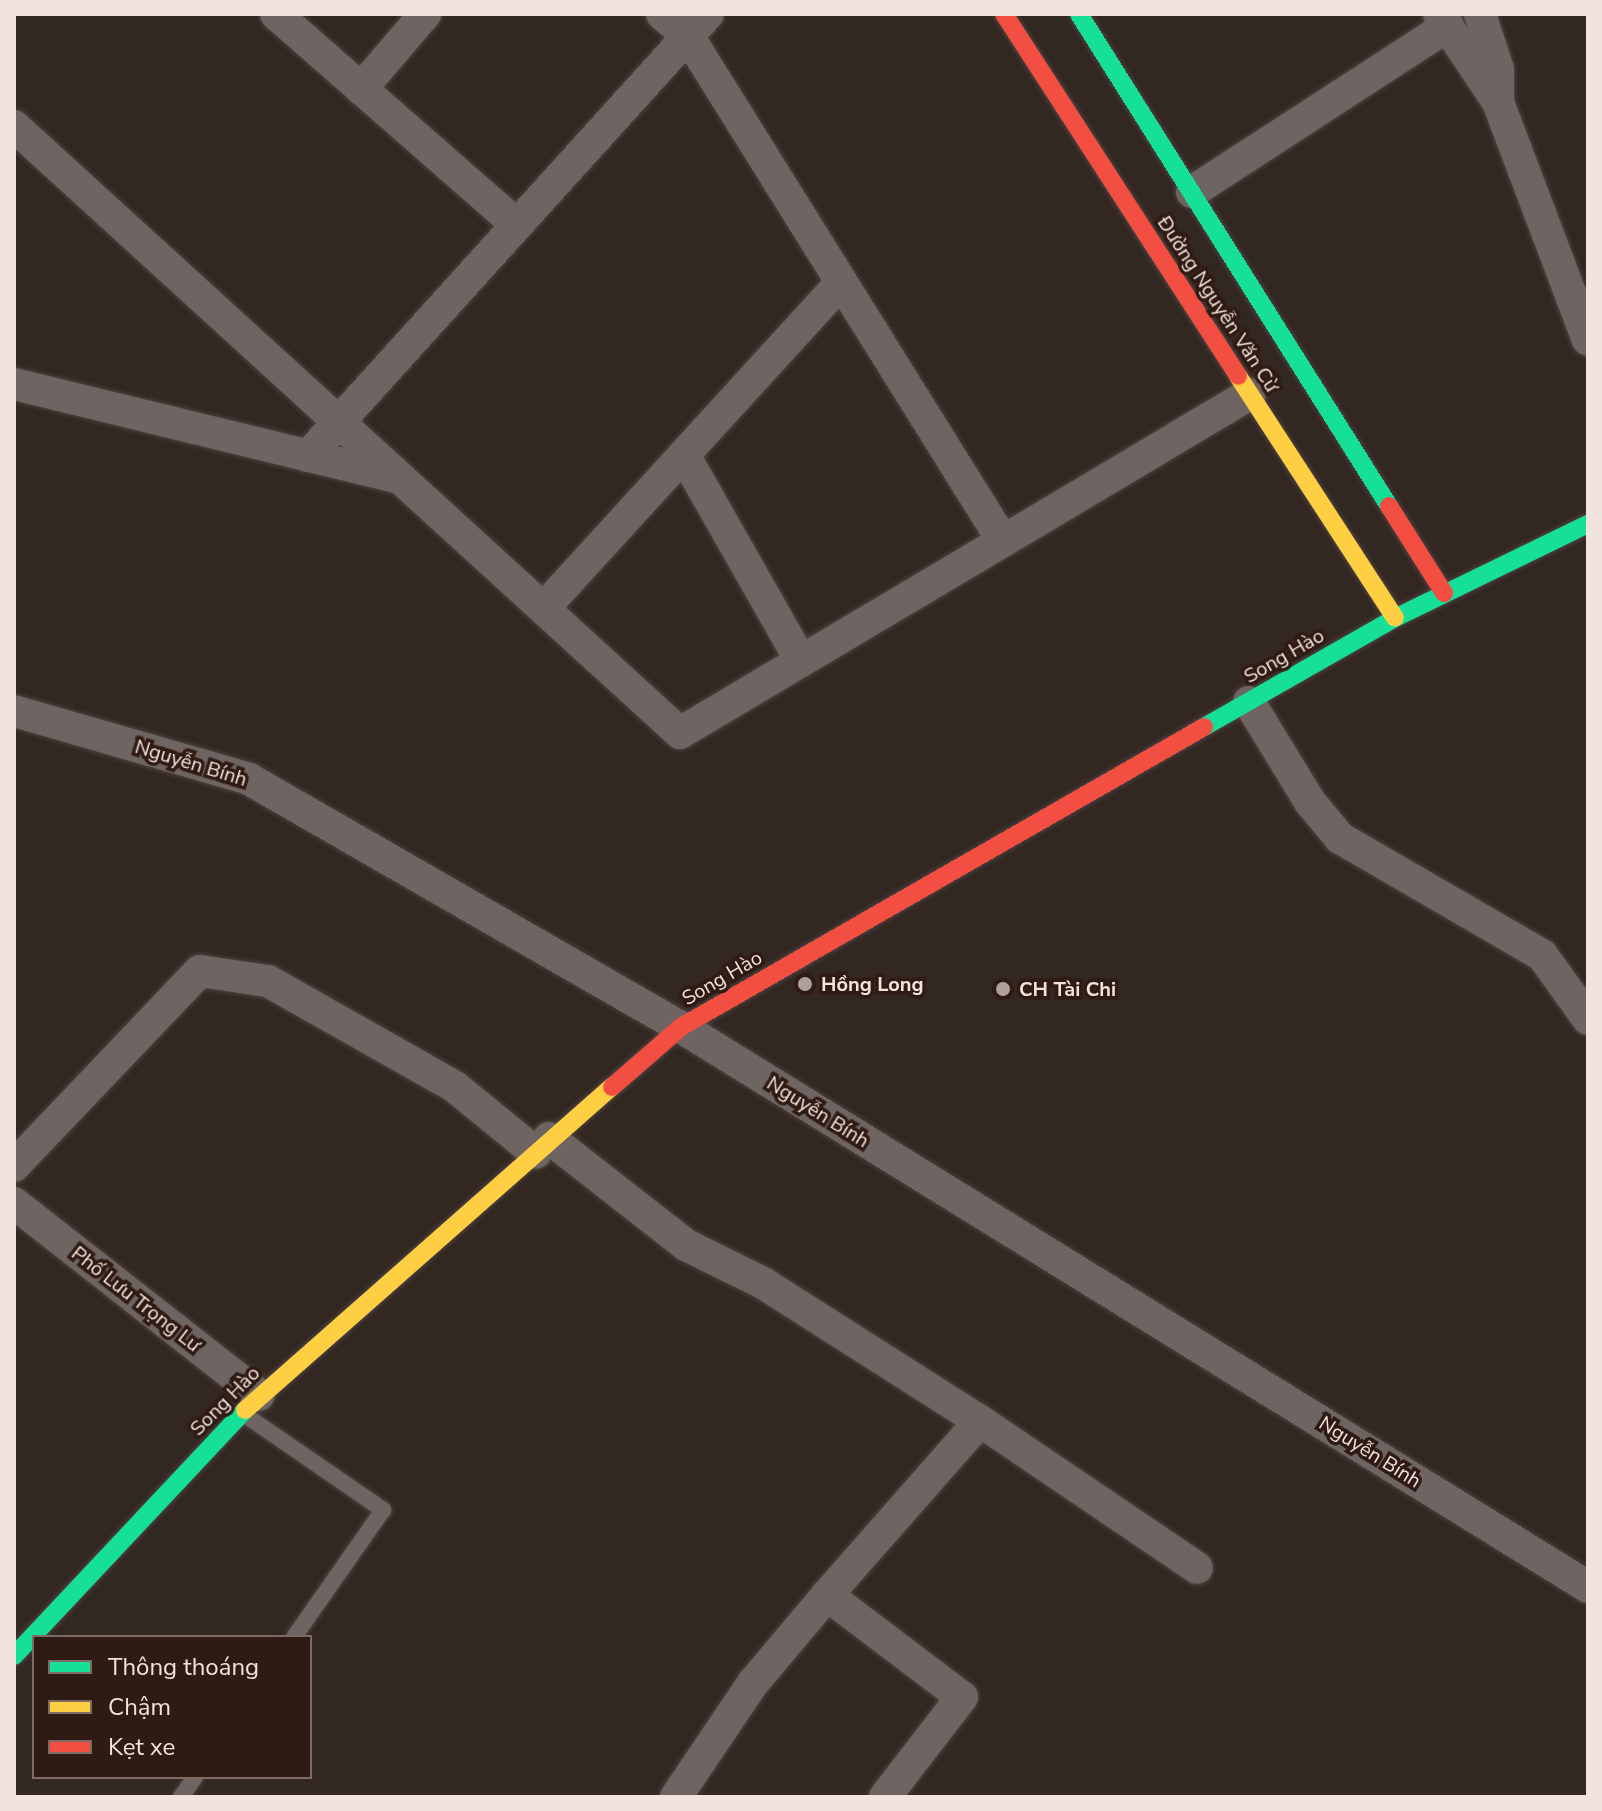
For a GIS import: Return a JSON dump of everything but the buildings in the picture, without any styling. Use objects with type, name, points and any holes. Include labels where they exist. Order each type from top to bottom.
[{"type":"main road","name":"Đường Nguyễn Văn Cừ","points":[[1004,14],[1395,618]]},
{"type":"main road","name":"Đường Nguyễn Văn Cừ","points":[[1079,14],[1444,593]]},
{"type":"main road","name":"Song Hào","points":[[34,1635],[250,1404],[681,1027],[1395,618],[1588,524]]},
{"type":"main road","name":"Song Hào","points":[[14,1656],[32,1637]]},
{"type":"street","points":[[276,14],[517,225]]},
{"type":"street","points":[[361,89],[425,14]]},
{"type":"street","points":[[662,14],[698,25],[841,283],[1003,541]]},
{"type":"street","points":[[1480,14],[1498,69],[1498,102]]},
{"type":"street","points":[[1192,192],[1443,20],[1498,102],[1588,340]]},
{"type":"street","points":[[308,456],[698,25]]},
{"type":"street","points":[[14,126],[680,733],[1250,394]]},
{"type":"street","points":[[544,608],[841,283]]},
{"type":"street","points":[[14,384],[403,479]]},
{"type":"street","points":[[684,455],[801,661]]},
{"type":"street","points":[[1249,702],[1310,802],[1340,838],[1542,955],[1588,1019]]},
{"type":"street","name":"Nguyễn Bính","points":[[17,716],[249,779],[681,1027],[1588,1587]]},
{"type":"street","points":[[14,1166],[200,971],[268,981],[455,1087],[686,1245],[776,1291],[980,1421],[1197,1568]]},
{"type":"street","name":"Phố Lưu Trọng Lư","points":[[14,1203],[250,1404]]},
{"type":"street","points":[[676,1797],[753,1683],[980,1421]]},
{"type":"street","points":[[827,1595],[962,1697],[885,1797]]},
{"type":"lane","points":[[250,1404],[383,1510],[295,1635]]},
{"type":"lane","points":[[181,1797],[194,1779]]},
{"type":"traffic: fast","points":[[1079,14],[1389,506]]},
{"type":"traffic: fast","points":[[1204,727],[1395,618],[1588,524]]},
{"type":"traffic: fast","points":[[34,1635],[245,1410]]},
{"type":"traffic: fast","points":[[14,1656],[32,1637]]},
{"type":"traffic: slow","points":[[1238,376],[1395,618]]},
{"type":"traffic: slow","points":[[245,1410],[612,1087]]},
{"type":"traffic: jam","points":[[1004,14],[1238,376]]},
{"type":"traffic: jam","points":[[1389,506],[1444,593]]},
{"type":"traffic: jam","points":[[612,1087],[681,1027],[1204,727]]},
{"type":"place","name":"Hồng Long","points":[[805,984]]},
{"type":"place","name":"CH Tài Chi","points":[[1003,989]]}]
